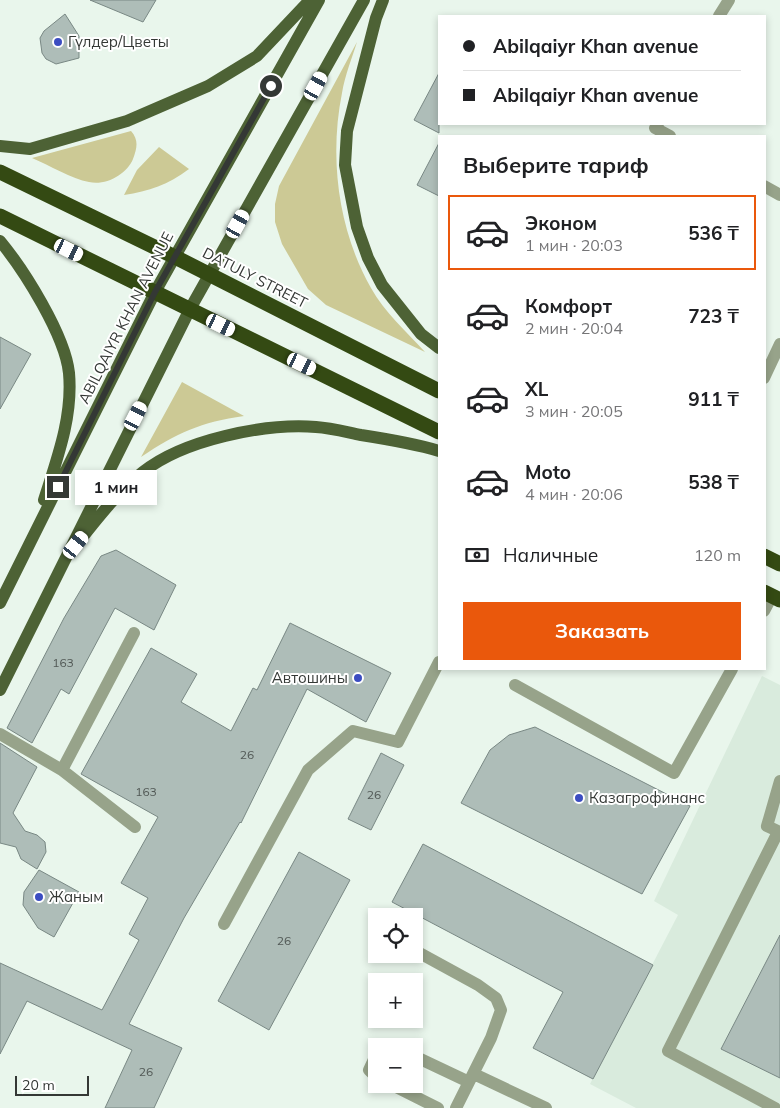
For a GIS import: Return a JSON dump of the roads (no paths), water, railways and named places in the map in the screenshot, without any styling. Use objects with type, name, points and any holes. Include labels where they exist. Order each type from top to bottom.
[{"type":"highway","name":"DATULY STREET","points":[[0,172],[175,257],[438,391]]},
{"type":"highway","points":[[0,216],[438,432]]},
{"type":"highway","points":[[766,557],[780,564]]},
{"type":"main road","points":[[0,146],[30,148],[127,121],[208,86],[257,56],[310,0]]},
{"type":"main road","name":"ABILQAIYR KHAN AVENUE","points":[[0,603],[155,292],[319,0]]},
{"type":"main road","points":[[0,690],[190,309],[364,0]]},
{"type":"main road","points":[[383,0],[376,18],[347,131],[345,165],[357,227],[368,258],[382,285],[421,334],[438,347]]},
{"type":"main road","points":[[0,241],[31,284],[48,317],[68,372],[68,405],[63,442],[31,540]]},
{"type":"main road","points":[[65,558],[107,506],[143,472],[175,452],[218,437],[258,430],[315,427],[419,445],[438,451]]},
{"type":"lane","points":[[720,15],[729,0]]},
{"type":"lane","points":[[657,125],[655,128],[668,135]]},
{"type":"lane","points":[[766,187],[780,194]]},
{"type":"lane","points":[[766,373],[780,344]]},
{"type":"lane","points":[[766,607],[772,596]]},
{"type":"lane","points":[[62,770],[134,634]]},
{"type":"lane","points":[[224,924],[308,770],[353,731],[398,742],[438,664]]},
{"type":"lane","points":[[515,686],[674,773],[731,670]]},
{"type":"lane","points":[[0,734],[62,770],[135,827]]},
{"type":"lane","points":[[775,1108],[668,1051],[779,832],[767,826],[780,781]]},
{"type":"lane","points":[[423,955],[478,985],[496,998],[501,1010],[491,1038],[456,1108]]},
{"type":"lane","points":[[423,1059],[546,1108]]},
{"type":"lane","points":[[403,1093],[418,1104],[438,1108]]},
{"type":"place","name":"Гүлдер/Цветы","points":[[58,42]]},
{"type":"place","name":"Автошины","points":[[358,678]]},
{"type":"place","name":"Казагрофинанс","points":[[579,798]]},
{"type":"place","name":"Жаным","points":[[39,897]]}]
